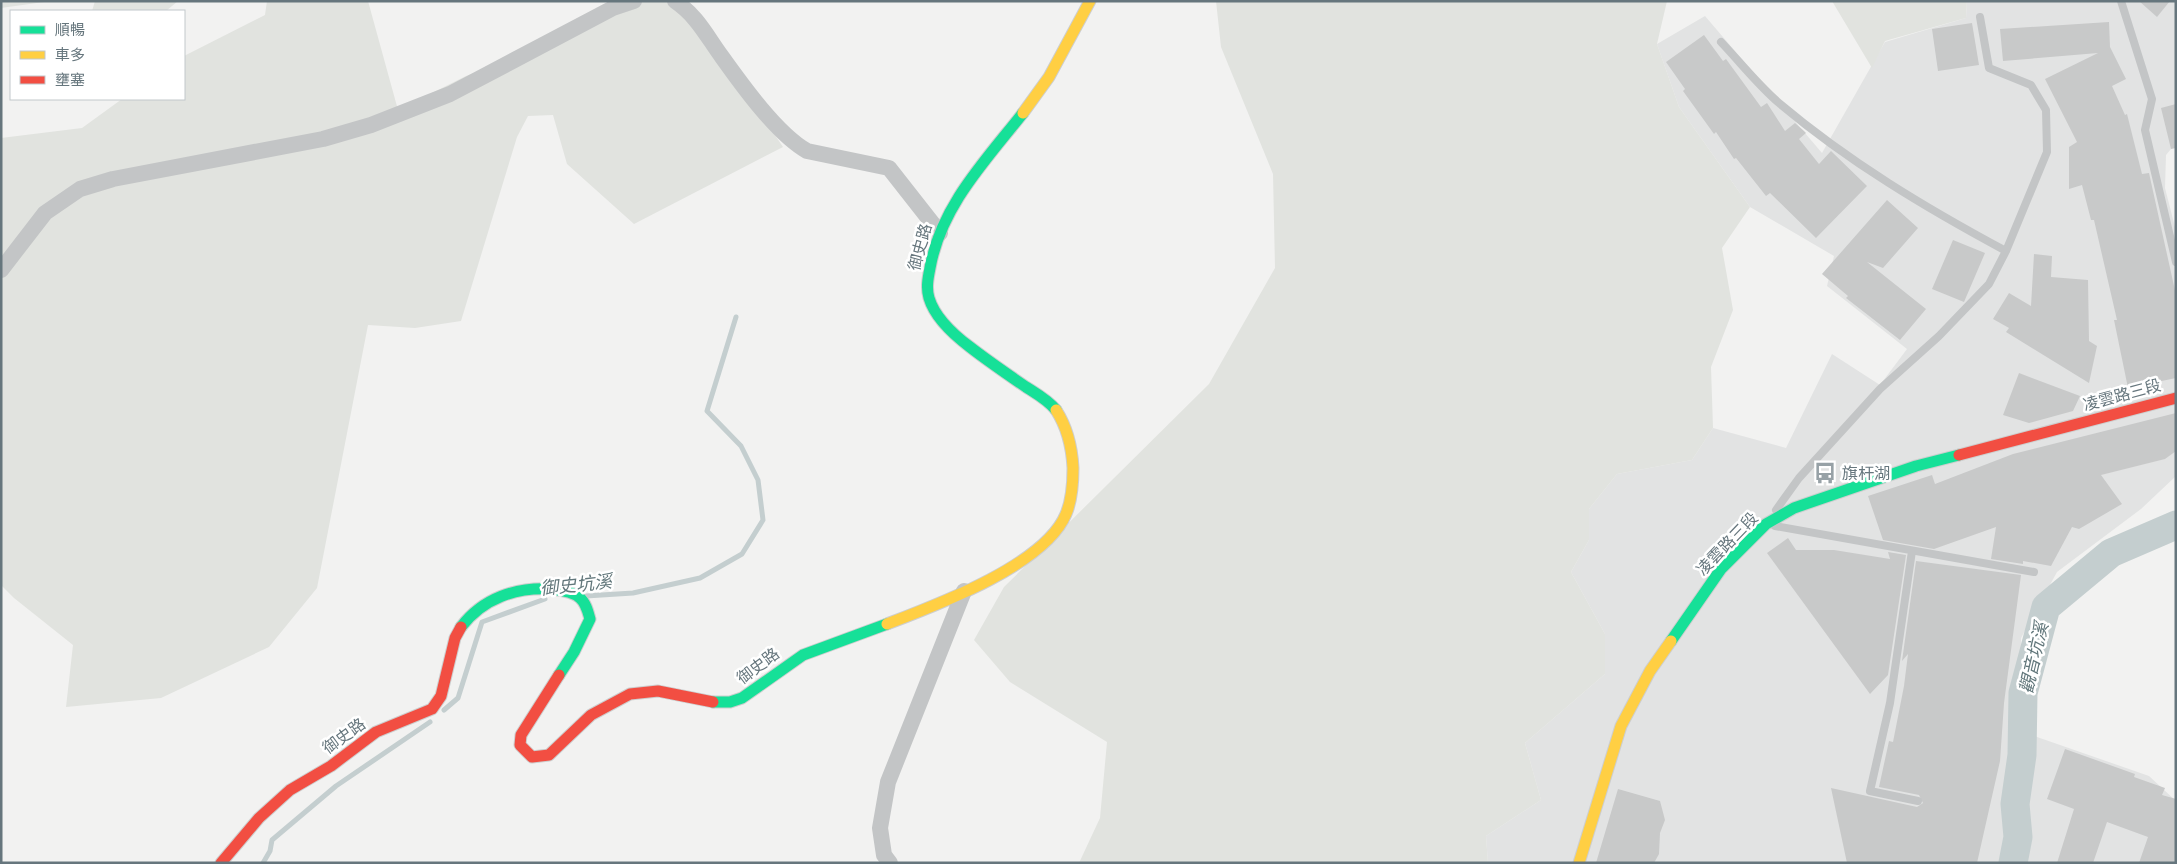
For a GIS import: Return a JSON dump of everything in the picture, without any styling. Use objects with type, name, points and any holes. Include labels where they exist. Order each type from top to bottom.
[{"type":"street","points":[[1,270],[45,213],[80,189],[113,179],[323,139],[371,125],[450,94],[613,8],[634,1]]},
{"type":"street","points":[[674,1],[691,12],[740,83],[795,144],[807,151],[889,168],[940,233]]},
{"type":"street","name":"御史路","points":[[221,863],[268,809],[287,792],[328,768],[370,735],[419,716],[434,708],[447,674],[455,636],[475,613],[498,597],[517,589],[573,592],[585,602],[590,619],[574,652],[521,735],[520,745],[525,753],[532,758],[542,759],[556,749],[572,730],[610,703],[632,693],[654,691],[717,703],[733,701],[750,694],[783,664],[912,614],[997,576],[1020,562],[1047,539],[1065,516],[1073,479],[1071,450],[1063,420],[1050,403],[980,355],[949,329],[934,310],[928,296],[927,285],[932,257],[940,233],[960,193],[994,146],[1035,97],[1090,1]]},
{"type":"street","name":"凌雲路三段","points":[[1579,863],[1622,726],[1650,672],[1721,569],[1766,524],[1794,508],[1916,466],[2176,398]]},
{"type":"street","points":[[890,863],[884,855],[880,828],[888,782],[964,591]]},
{"type":"lane","points":[[2121,1],[2152,99],[2144,130],[2176,262]]},
{"type":"lane","points":[[1980,17],[1989,68],[2031,85],[2046,110],[2047,152],[2006,250],[1989,284],[1939,336],[1880,389],[1799,478],[1766,524],[2034,572]]},
{"type":"lane","points":[[1721,42],[1778,102],[1858,164],[1934,212],[2006,250]]},
{"type":"lane","points":[[1912,550],[1890,703],[1870,791],[1918,800]]},
{"type":"shaded area","points":[[1,1],[51,1],[1,8]]},
{"type":"shaded area","points":[[95,1],[178,1],[167,10],[92,10]]},
{"type":"shaded area","points":[[267,1],[368,1],[398,110],[466,76],[532,51],[626,1],[685,1],[783,147],[634,224],[567,164],[553,115],[528,116],[517,137],[461,321],[415,328],[368,325],[317,588],[269,647],[161,698],[66,707],[73,645],[14,598],[1,585],[1,138],[82,128],[121,100],[185,100],[185,55],[265,15]]},
{"type":"shaded area","points":[[1216,1],[1667,1],[1657,44],[1679,107],[1750,207],[1722,248],[1733,310],[1711,367],[1713,428],[1692,460],[1617,474],[1589,509],[1589,540],[1571,572],[1605,634],[1605,674],[1525,743],[1541,800],[1486,836],[1488,863],[1079,863],[1100,818],[1107,742],[1010,682],[974,640],[1004,587],[1209,384],[1275,268],[1273,174],[1221,47]]},
{"type":"shaded area","points":[[1832,1],[1967,1],[1966,18],[1885,41],[1872,68]]},
{"type":"shaded area","points":[[1967,1],[2176,1],[2176,143],[2166,155],[2165,188],[2176,231],[2176,476],[2141,509],[2057,572],[2021,638],[2020,731],[2149,776],[2176,801],[2176,863],[1488,863],[1486,836],[1541,800],[1525,743],[1605,674],[1605,634],[1571,572],[1589,540],[1589,509],[1617,474],[1692,460],[1713,428],[1786,448],[1832,354],[1880,385],[1907,349],[1827,286],[1834,256],[1750,207],[1679,107],[1657,44],[1705,16],[1822,153],[1885,42],[1966,18]]},
{"type":"building","points":[[2139,1],[2170,1],[2157,17]]},
{"type":"building","points":[[2109,22],[2110,47],[2126,79],[2112,86],[2125,115],[2127,114],[2142,174],[2149,173],[2176,295],[2176,378],[2128,388],[2114,320],[2117,320],[2094,220],[2091,220],[2082,185],[2069,189],[2069,147],[2077,142],[2045,79],[2098,53],[2003,61],[2000,29]]},
{"type":"building","points":[[1972,23],[1979,65],[1938,71],[1932,29]]},
{"type":"building","points":[[1704,35],[1723,61],[1726,59],[1761,107],[1767,103],[1785,131],[1795,123],[1806,133],[1799,139],[1819,164],[1831,151],[1867,186],[1816,238],[1770,193],[1766,196],[1736,158],[1734,159],[1716,132],[1714,134],[1683,91],[1685,89],[1666,62]]},
{"type":"building","points":[[2176,104],[2176,148],[2171,149],[2161,108]]},
{"type":"building","points":[[1887,200],[1918,228],[1883,268],[1867,262],[1926,309],[1900,340],[1846,298],[1848,296],[1822,274]]},
{"type":"building","points":[[1953,240],[1985,253],[1964,302],[1932,289]]},
{"type":"building","points":[[2034,254],[2052,256],[2051,277],[2088,280],[2089,341],[2097,346],[2089,383],[2006,332],[2009,328],[1993,319],[2009,293],[2031,306]]},
{"type":"building","points":[[2019,373],[2080,396],[2073,411],[2029,423],[2003,415]]},
{"type":"building","points":[[2176,413],[2176,451],[2165,459],[2101,475],[2122,504],[2079,529],[2072,527],[2051,566],[2023,561],[2023,564],[1991,559],[1996,527],[1934,549],[1883,540],[1868,496],[1932,475],[1935,484],[2013,454]]},
{"type":"building","points":[[1788,538],[1796,550],[1834,550],[1890,559],[1888,552],[1906,555],[1888,675],[1870,694],[1767,553]]},
{"type":"building","points":[[1916,561],[2021,575],[2004,703],[2000,761],[1977,863],[1847,863],[1831,788],[1917,807],[1923,803],[1919,795],[1879,787],[1889,741],[1893,742],[1904,686],[1908,654],[1902,661]]},
{"type":"building","points":[[2065,749],[2135,774],[2134,777],[2165,788],[2162,795],[2176,799],[2176,863],[2139,863],[2148,837],[2107,822],[2093,863],[2057,863],[2074,809],[2047,799]]},
{"type":"building","points":[[1618,789],[1660,801],[1665,820],[1660,833],[1659,854],[1654,863],[1596,863]]},
{"type":"waterway","name":"御史坑溪","points":[[586,596],[633,593],[700,578],[742,554],[763,520],[758,480],[741,446],[707,411],[736,317]]},
{"type":"waterway","name":"觀音坑溪","points":[[2013,863],[2018,837],[2015,804],[2022,755],[2023,693],[2046,607],[2111,553],[2176,525]]},
{"type":"waterway","name":"御史坑溪","points":[[444,710],[458,698],[482,622],[545,599]]},
{"type":"waterway","name":"御史坑溪","points":[[263,863],[270,851],[272,840],[336,786],[430,722]]},
{"type":"traffic: fast","points":[[1023,113],[980,166],[944,224],[936,245],[928,290],[929,298],[940,319],[952,331],[984,357],[1046,400],[1056,410]]},
{"type":"traffic: fast","points":[[1671,641],[1721,569],[1766,524],[1794,508],[1916,466],[1959,455]]},
{"type":"traffic: fast","points":[[461,627],[479,609],[501,596],[513,592],[551,589],[574,594],[584,602],[590,619],[574,652],[559,675]]},
{"type":"traffic: fast","points":[[713,702],[730,702],[742,698],[803,655],[887,624]]},
{"type":"traffic: slow","points":[[1023,113],[1049,77],[1090,1]]},
{"type":"traffic: slow","points":[[887,624],[933,606],[987,581],[1036,550],[1054,533],[1066,514],[1070,503],[1073,474],[1068,438],[1056,410]]},
{"type":"traffic: slow","points":[[1579,863],[1621,726],[1650,671],[1671,641]]},
{"type":"traffic: jam","points":[[1959,455],[2176,398]]},
{"type":"traffic: jam","points":[[221,863],[259,818],[290,790],[331,766],[376,732],[432,709],[441,696],[455,638],[461,627]]},
{"type":"traffic: jam","points":[[559,675],[521,735],[520,745],[532,757],[549,755],[591,715],[630,694],[658,691],[713,702]]},
{"type":"place","name":"旗杆湖","points":[[1825,473]]}]
